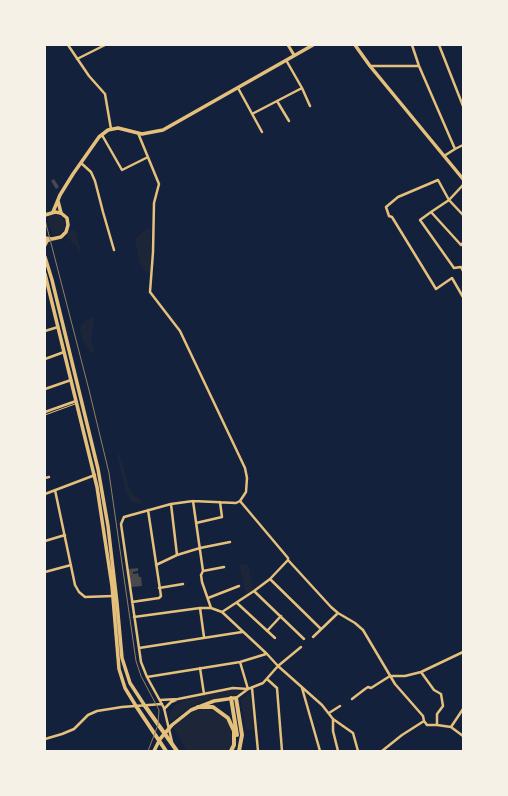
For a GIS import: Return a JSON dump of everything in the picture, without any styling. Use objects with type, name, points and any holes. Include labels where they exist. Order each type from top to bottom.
[{"type":"highway","points":[[231,698],[237,730],[237,737],[231,751]]},
{"type":"highway","points":[[236,698],[242,734],[239,751]]},
{"type":"highway","points":[[136,706],[166,751]]},
{"type":"highway","points":[[145,706],[177,751]]},
{"type":"highway","points":[[198,707],[213,708],[228,718],[234,731],[234,745]]},
{"type":"main road","points":[[53,212],[58,198],[102,134],[111,129],[118,128],[138,133],[150,134],[166,129],[312,45]]},
{"type":"main road","points":[[355,45],[370,66],[463,180]]},
{"type":"main road","points":[[45,245],[52,239],[61,237],[67,230],[68,220],[61,213],[58,206],[58,198]]},
{"type":"main road","points":[[45,215],[53,212],[61,213]]},
{"type":"main road","points":[[45,238],[52,239]]},
{"type":"main road","points":[[45,257],[52,280],[98,469],[108,526],[118,603],[122,658],[130,683],[145,706]]},
{"type":"main road","points":[[45,274],[95,475],[105,534],[113,596],[119,669],[125,688],[136,706]]},
{"type":"main road","points":[[154,751],[165,732],[179,718],[198,707],[214,701],[236,698]]},
{"type":"street","points":[[68,45],[89,76],[105,94],[111,129]]},
{"type":"street","points":[[77,59],[105,45]]},
{"type":"street","points":[[288,45],[294,55]]},
{"type":"street","points":[[412,45],[419,66],[455,148]]},
{"type":"street","points":[[439,45],[463,106]]},
{"type":"street","points":[[286,60],[302,88],[310,106]]},
{"type":"street","points":[[370,66],[419,66]]},
{"type":"street","points":[[238,88],[262,132]]},
{"type":"street","points":[[252,114],[302,88]]},
{"type":"street","points":[[277,101],[289,121]]},
{"type":"street","points":[[138,133],[159,184],[154,203],[153,252],[150,292],[180,330],[245,468],[248,478],[246,492],[240,501],[236,503],[193,501],[171,504],[124,517],[121,524],[141,662],[147,677],[164,709],[172,745]]},
{"type":"street","points":[[102,134],[122,170],[148,157]]},
{"type":"street","points":[[444,156],[455,148],[463,145]]},
{"type":"street","points":[[81,163],[91,172],[95,181],[114,250]]},
{"type":"street","points":[[463,215],[449,200],[438,180],[398,197],[386,208],[389,216],[392,217],[436,289],[452,278],[463,298]]},
{"type":"street","points":[[463,185],[449,200],[420,220],[454,268],[461,267],[463,271]]},
{"type":"street","points":[[431,212],[461,245],[463,243]]},
{"type":"street","points":[[45,331],[58,327]]},
{"type":"street","points":[[45,359],[64,352]]},
{"type":"street","points":[[45,389],[72,380]]},
{"type":"street","points":[[45,413],[77,402]]},
{"type":"street","points":[[45,494],[95,475]]},
{"type":"street","points":[[45,478],[49,477]]},
{"type":"street","points":[[55,490],[75,585],[79,592],[85,597],[113,596]]},
{"type":"street","points":[[193,501],[203,571],[202,582],[211,608]]},
{"type":"street","points":[[240,501],[288,558],[288,560],[338,613],[355,622],[363,630],[398,688],[423,716],[427,725],[451,727],[463,736]]},
{"type":"street","points":[[196,524],[222,517],[220,502]]},
{"type":"street","points":[[171,504],[177,555]]},
{"type":"street","points":[[132,602],[159,598],[161,596],[148,510]]},
{"type":"street","points":[[45,541],[65,535]]},
{"type":"street","points":[[156,565],[177,555],[200,548],[230,542]]},
{"type":"street","points":[[222,612],[270,579],[288,560]]},
{"type":"street","points":[[45,572],[71,564]]},
{"type":"street","points":[[203,571],[224,567]]},
{"type":"street","points":[[270,579],[322,629]]},
{"type":"street","points":[[159,588],[183,584]]},
{"type":"street","points":[[208,598],[239,586]]},
{"type":"street","points":[[254,591],[304,639]]},
{"type":"street","points":[[237,603],[275,638]]},
{"type":"street","points":[[134,617],[200,608],[211,608],[222,612],[329,713],[333,719],[353,733],[358,751]]},
{"type":"street","points":[[200,608],[204,637]]},
{"type":"street","points":[[313,637],[338,613]]},
{"type":"street","points":[[267,631],[281,616]]},
{"type":"street","points":[[139,648],[242,632]]},
{"type":"street","points":[[160,700],[178,699],[233,688],[252,688],[263,683],[278,666],[301,647]]},
{"type":"street","points":[[352,699],[365,689],[371,688],[390,676],[405,676],[421,672],[463,652]]},
{"type":"street","points":[[147,677],[240,662],[267,654]]},
{"type":"street","points":[[240,662],[248,689]]},
{"type":"street","points":[[200,668],[204,694]]},
{"type":"street","points":[[421,672],[434,690],[441,694],[443,706],[437,714],[437,725]]},
{"type":"street","points":[[267,679],[276,688],[282,751]]},
{"type":"street","points":[[302,687],[320,751]]},
{"type":"street","points":[[252,688],[258,751]]},
{"type":"street","points":[[236,698],[248,689]]},
{"type":"street","points":[[164,709],[171,702],[178,699]]},
{"type":"street","points":[[45,739],[74,729],[91,713],[122,707],[162,704]]},
{"type":"street","points":[[329,713],[340,706]]},
{"type":"street","points":[[451,727],[463,709]]},
{"type":"street","points":[[333,719],[333,731],[338,751]]},
{"type":"street","points":[[382,751],[387,750],[402,735],[424,721]]},
{"type":"shaded area","points":[[60,215],[65,222],[62,231],[58,234],[52,235],[48,217]]},
{"type":"shaded area","points":[[150,228],[150,272],[147,274],[140,264],[135,240],[144,230]]},
{"type":"shaded area","points":[[69,230],[76,232],[82,256],[77,247],[68,239],[67,233]]},
{"type":"shaded area","points":[[93,318],[94,323],[91,338],[95,352],[91,353],[83,340],[80,330],[81,325]]},
{"type":"shaded area","points":[[119,453],[129,487],[132,493],[142,502],[139,504],[131,501],[127,494],[117,456]]},
{"type":"shaded area","points":[[239,564],[248,565],[253,589],[246,594]]},
{"type":"shaded area","points":[[231,690],[242,691],[239,694],[204,701],[192,706],[170,722],[169,714],[175,705],[188,699]]},
{"type":"shaded area","points":[[248,694],[251,697],[253,729],[246,730],[241,701]]},
{"type":"shaded area","points":[[205,709],[216,711],[226,717],[232,728],[234,740],[230,751],[187,751],[173,727],[187,715],[197,710]]},
{"type":"building","points":[[54,179],[59,187],[56,189],[51,181]]},
{"type":"building","points":[[138,568],[138,571],[133,572],[133,574],[138,573],[139,577],[141,577],[142,586],[130,587],[129,569]]},
{"type":"tram line","points":[[45,220],[109,473],[136,661],[141,676],[159,710],[158,725],[148,751]]}]
